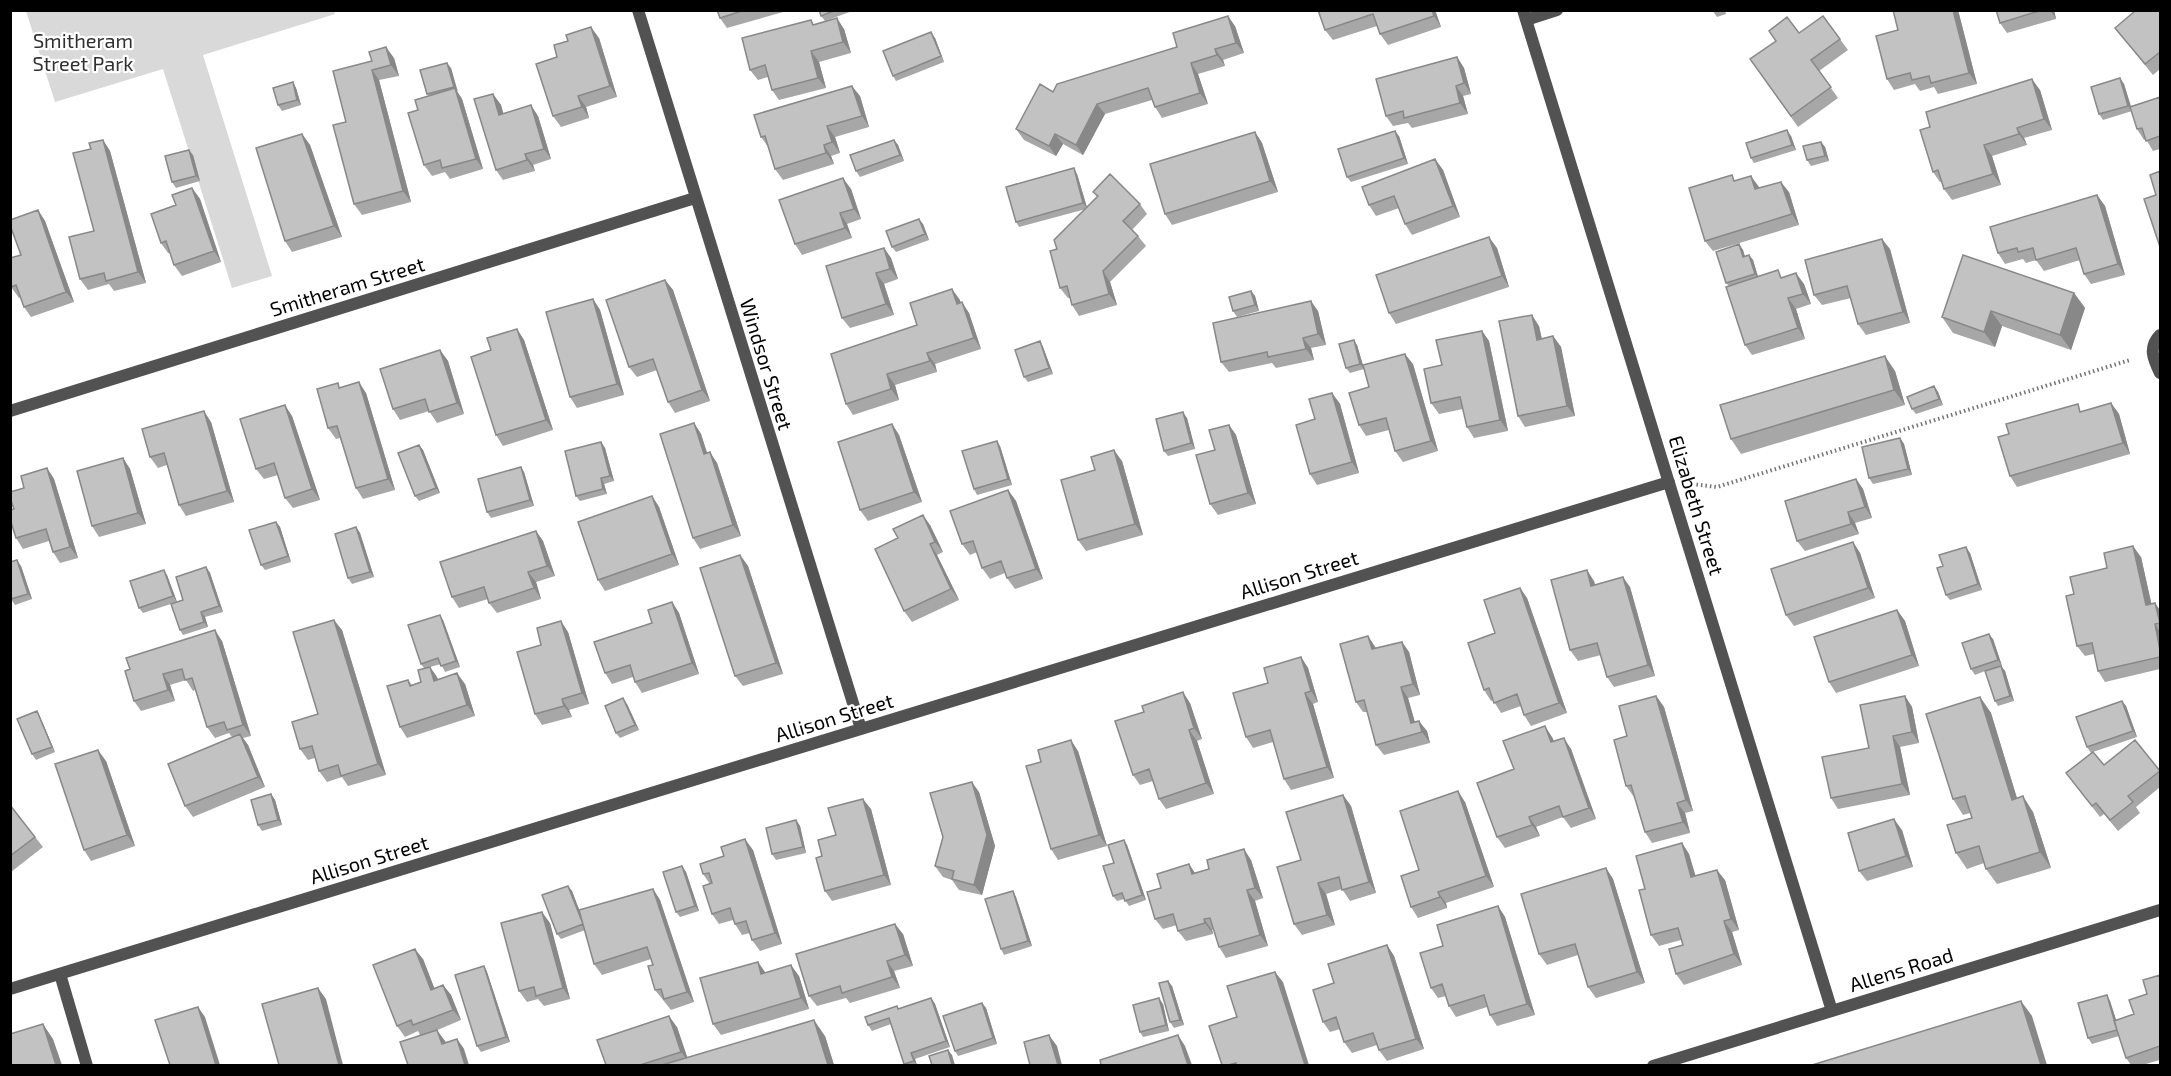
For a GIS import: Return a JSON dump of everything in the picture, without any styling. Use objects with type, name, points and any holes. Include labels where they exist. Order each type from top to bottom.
[{"type":"street","name":"Windsor Street","points":[[638,10],[861,729]]},
{"type":"street","points":[[1525,15],[1557,10]]},
{"type":"street","name":"Elizabeth Street","points":[[1525,15],[1832,1011]]},
{"type":"street","name":"Smitheram Street","points":[[10,411],[695,198]]},
{"type":"street","points":[[2160,335],[2155,340],[2152,356],[2160,373]]},
{"type":"street","name":"Allison Street","points":[[10,989],[1669,482]]},
{"type":"street","name":"Allens Road","points":[[1653,1065],[2160,910]]},
{"type":"street","points":[[60,974],[87,1065]]},
{"type":"path","points":[[1717,487],[2123,362],[2152,356]]},
{"type":"green space","name":"Smitheram Street Park","points":[[26,11],[334,11],[335,14],[203,55],[272,276],[232,288],[163,69],[55,102]]},
{"type":"building","points":[[717,10],[745,10],[720,18]]},
{"type":"building","points":[[819,10],[836,10],[821,16]]},
{"type":"building","points":[[1318,10],[1432,10],[1434,16],[1380,34],[1373,14],[1325,30]]},
{"type":"building","points":[[1893,10],[1953,10],[1969,73],[1931,83],[1929,76],[1912,80],[1910,73],[1887,79],[1876,36],[1898,30]]},
{"type":"building","points":[[1996,10],[2042,10],[2000,23]]},
{"type":"building","points":[[2134,10],[2160,10],[2160,52],[2145,64],[2115,28]]},
{"type":"building","points":[[1228,16],[1236,43],[1215,49],[1217,55],[1191,63],[1200,93],[1155,107],[1148,88],[1097,104],[1076,145],[1055,134],[1049,146],[1016,129],[1040,84],[1053,92],[1057,84],[1177,47],[1173,33]]},
{"type":"building","points":[[1823,16],[1840,39],[1811,60],[1831,87],[1791,116],[1750,59],[1776,41],[1769,31],[1787,17],[1799,33]]},
{"type":"building","points":[[837,18],[843,42],[811,51],[818,78],[772,90],[765,65],[750,70],[742,38],[811,20],[813,25]]},
{"type":"building","points":[[591,27],[610,86],[578,96],[582,107],[553,116],[536,64],[557,57],[554,45],[568,41],[566,35]]},
{"type":"building","points":[[931,32],[941,56],[893,76],[883,51]]},
{"type":"building","points":[[386,47],[391,65],[372,70],[403,191],[354,204],[333,125],[346,122],[333,71],[372,61],[369,52]]},
{"type":"building","points":[[1457,57],[1464,83],[1456,86],[1460,103],[1404,118],[1403,111],[1386,116],[1376,79]]},
{"type":"building","points":[[447,63],[454,87],[427,94],[420,70]]},
{"type":"building","points":[[2120,78],[2128,106],[2099,114],[2091,87]]},
{"type":"building","points":[[2032,79],[2044,119],[2017,128],[2019,134],[1984,145],[1993,174],[1944,189],[1938,170],[1933,172],[1920,130],[1930,127],[1926,112]]},
{"type":"building","points":[[293,82],[297,100],[278,105],[273,88]]},
{"type":"building","points":[[852,86],[862,116],[827,126],[832,142],[824,145],[826,153],[775,169],[765,136],[761,137],[754,115]]},
{"type":"building","points":[[455,88],[476,159],[442,168],[440,160],[424,165],[408,113],[418,110],[415,100]]},
{"type":"building","points":[[493,94],[499,115],[531,105],[544,149],[525,154],[527,160],[496,170],[474,99]]},
{"type":"building","points":[[2160,97],[2160,136],[2146,141],[2142,128],[2137,129],[2130,107]]},
{"type":"building","points":[[1787,130],[1792,145],[1751,158],[1746,143]]},
{"type":"building","points":[[1395,131],[1404,158],[1347,177],[1338,149]]},
{"type":"building","points":[[1255,132],[1270,181],[1165,214],[1150,164]]},
{"type":"building","points":[[302,134],[334,226],[285,241],[256,148]]},
{"type":"building","points":[[103,140],[138,272],[106,281],[104,273],[80,279],[69,237],[94,231],[73,153],[91,149],[89,143]]},
{"type":"building","points":[[894,140],[900,155],[856,171],[850,155]]},
{"type":"building","points":[[1821,142],[1825,156],[1807,160],[1803,146]]},
{"type":"building","points":[[189,150],[196,176],[172,182],[165,156]]},
{"type":"building","points":[[1435,159],[1453,206],[1405,224],[1394,196],[1369,205],[1362,187]]},
{"type":"building","points":[[1074,168],[1083,203],[1016,222],[1006,187]]},
{"type":"building","points":[[2160,171],[2160,247],[2144,199],[2156,195],[2150,175]]},
{"type":"building","points":[[1110,174],[1140,204],[1123,221],[1138,236],[1103,271],[1109,294],[1072,305],[1067,286],[1060,288],[1050,251],[1057,249],[1054,240],[1098,196],[1093,192]]},
{"type":"building","points":[[1732,175],[1734,181],[1751,176],[1755,189],[1781,182],[1792,214],[1705,241],[1689,188]]},
{"type":"building","points":[[843,178],[854,209],[840,213],[845,228],[795,244],[779,200]]},
{"type":"building","points":[[192,188],[214,251],[174,265],[166,241],[161,243],[151,214],[176,205],[172,195]]},
{"type":"building","points":[[2097,195],[2118,264],[2084,274],[2076,248],[2036,260],[2033,248],[2018,252],[2017,248],[1998,253],[1990,227]]},
{"type":"building","points":[[38,210],[66,292],[24,307],[16,285],[11,287],[10,285],[10,258],[21,255],[10,220]]},
{"type":"building","points":[[919,219],[925,234],[892,247],[886,231]]},
{"type":"building","points":[[1489,237],[1502,276],[1389,313],[1376,275]]},
{"type":"building","points":[[1882,239],[1903,312],[1858,324],[1847,286],[1814,295],[1805,260]]},
{"type":"building","points":[[1739,244],[1743,257],[1749,255],[1755,274],[1726,283],[1716,252]]},
{"type":"building","points":[[884,248],[890,269],[876,273],[886,304],[842,318],[826,266]]},
{"type":"building","points":[[1963,255],[2074,293],[2060,335],[1991,311],[1984,332],[1942,317]]},
{"type":"building","points":[[1778,270],[1781,278],[1796,273],[1803,294],[1788,298],[1798,328],[1745,345],[1726,287]]},
{"type":"building","points":[[665,280],[702,390],[668,402],[653,359],[629,367],[606,300]]},
{"type":"building","points":[[952,289],[957,304],[962,302],[974,338],[927,353],[930,361],[887,374],[891,389],[846,404],[831,354],[917,325],[910,303]]},
{"type":"building","points":[[1251,291],[1255,305],[1233,311],[1229,297]]},
{"type":"building","points":[[593,299],[617,384],[570,397],[546,312]]},
{"type":"building","points":[[1311,301],[1318,334],[1303,338],[1306,349],[1268,357],[1267,352],[1221,362],[1213,323]]},
{"type":"building","points":[[1532,315],[1537,340],[1553,336],[1567,406],[1518,416],[1499,321]]},
{"type":"building","points":[[517,329],[546,420],[496,435],[471,357],[491,350],[487,338]]},
{"type":"building","points":[[1482,331],[1500,420],[1467,427],[1460,397],[1431,403],[1424,369],[1442,365],[1436,340]]},
{"type":"building","points":[[1354,340],[1360,364],[1346,368],[1339,344]]},
{"type":"building","points":[[1040,341],[1049,368],[1024,377],[1015,350]]},
{"type":"building","points":[[440,350],[457,403],[429,412],[425,399],[393,409],[380,369]]},
{"type":"building","points":[[1405,354],[1431,441],[1395,451],[1386,418],[1359,425],[1349,393],[1369,387],[1363,365]]},
{"type":"building","points":[[1885,356],[1894,390],[1731,439],[1720,405]]},
{"type":"building","points":[[359,382],[388,479],[356,488],[337,426],[328,428],[317,389],[338,383],[339,388]]},
{"type":"building","points":[[1934,386],[1939,399],[1912,409],[1907,397]]},
{"type":"building","points":[[1332,393],[1352,462],[1310,474],[1296,425],[1315,419],[1309,399]]},
{"type":"building","points":[[2111,403],[2123,443],[2010,476],[1998,437],[2009,434],[2006,424],[2078,404],[2080,412]]},
{"type":"building","points":[[285,405],[312,489],[285,498],[274,463],[256,469],[240,419]]},
{"type":"building","points":[[204,411],[227,491],[179,505],[164,453],[150,457],[142,429]]},
{"type":"building","points":[[1183,412],[1191,443],[1164,451],[1156,419]]},
{"type":"building","points":[[694,423],[704,454],[710,452],[733,525],[693,538],[660,434]]},
{"type":"building","points":[[892,424],[914,492],[860,510],[838,442]]},
{"type":"building","points":[[1229,425],[1248,493],[1210,504],[1196,455],[1215,450],[1209,430]]},
{"type":"building","points":[[1900,438],[1908,469],[1869,478],[1862,447]]},
{"type":"building","points":[[997,441],[1008,479],[974,489],[962,451]]},
{"type":"building","points":[[601,442],[610,476],[601,478],[603,489],[576,496],[565,451]]},
{"type":"building","points":[[419,445],[436,488],[415,496],[398,453]]},
{"type":"building","points":[[1114,450],[1135,524],[1078,540],[1061,480],[1095,470],[1091,457]]},
{"type":"building","points":[[123,458],[138,513],[92,526],[77,471]]},
{"type":"building","points":[[521,467],[530,500],[487,512],[478,479]]},
{"type":"building","points":[[47,468],[70,547],[53,552],[46,529],[16,538],[10,519],[10,510],[14,509],[10,492],[24,488],[21,476]]},
{"type":"building","points":[[1856,479],[1865,507],[1848,512],[1851,524],[1797,541],[1785,501]]},
{"type":"building","points":[[1008,490],[1036,569],[1007,578],[1001,561],[982,568],[973,541],[962,544],[950,511]]},
{"type":"building","points":[[652,496],[672,554],[598,580],[578,522]]},
{"type":"building","points":[[923,515],[935,542],[930,544],[951,589],[904,611],[875,549],[898,538],[893,529]]},
{"type":"building","points":[[276,522],[288,556],[261,565],[249,530]]},
{"type":"building","points":[[356,527],[370,572],[348,578],[335,534]]},
{"type":"building","points":[[536,531],[547,566],[528,572],[534,588],[489,603],[484,587],[452,597],[440,562]]},
{"type":"building","points":[[1853,542],[1868,588],[1786,615],[1771,569]]},
{"type":"building","points":[[2133,546],[2146,605],[2155,603],[2160,623],[2155,624],[2160,657],[2098,671],[2092,643],[2077,646],[2066,596],[2074,594],[2070,577],[2107,568],[2104,553]]},
{"type":"building","points":[[1966,547],[1978,584],[1946,595],[1937,568],[1943,566],[1939,555]]},
{"type":"building","points":[[740,555],[776,663],[735,676],[700,568]]},
{"type":"building","points":[[17,560],[28,594],[11,599],[10,562]]},
{"type":"building","points":[[206,567],[219,606],[201,612],[204,622],[180,630],[171,604],[183,600],[176,577]]},
{"type":"building","points":[[164,570],[173,596],[139,608],[130,581]]},
{"type":"building","points":[[1587,570],[1591,586],[1623,577],[1648,665],[1607,677],[1597,643],[1570,650],[1551,580]]},
{"type":"building","points":[[1520,588],[1559,703],[1524,715],[1517,694],[1494,703],[1489,688],[1484,690],[1468,643],[1495,633],[1484,600]]},
{"type":"building","points":[[672,602],[692,663],[635,682],[630,665],[605,673],[594,642],[652,623],[648,610]]},
{"type":"building","points":[[1897,610],[1912,655],[1829,682],[1814,637]]},
{"type":"building","points":[[440,615],[456,661],[441,666],[438,658],[421,664],[408,625]]},
{"type":"building","points":[[334,620],[378,764],[341,776],[338,765],[319,771],[312,746],[300,749],[292,722],[318,714],[293,632]]},
{"type":"building","points":[[561,621],[582,693],[562,699],[564,706],[535,714],[517,652],[541,645],[537,628]]},
{"type":"building","points":[[215,630],[243,725],[227,730],[224,722],[207,727],[192,678],[185,680],[182,669],[163,674],[168,690],[134,701],[125,671],[130,669],[126,658]]},
{"type":"building","points":[[1989,634],[1998,660],[1971,669],[1962,643]]},
{"type":"building","points":[[1368,636],[1372,649],[1402,642],[1413,684],[1401,687],[1411,723],[1419,721],[1422,732],[1376,745],[1364,700],[1356,702],[1340,644]]},
{"type":"building","points":[[1301,657],[1311,691],[1305,693],[1327,767],[1284,779],[1270,730],[1246,737],[1233,693],[1268,683],[1264,668]]},
{"type":"building","points":[[2001,666],[2010,696],[1995,701],[1985,671]]},
{"type":"building","points":[[430,667],[434,681],[457,673],[467,705],[400,727],[387,686],[408,680],[410,686],[421,682],[418,670]]},
{"type":"building","points":[[1183,692],[1194,728],[1189,730],[1206,783],[1159,799],[1149,769],[1133,775],[1115,721],[1144,712],[1142,706]]},
{"type":"building","points":[[1656,696],[1686,800],[1677,803],[1683,822],[1645,832],[1631,785],[1626,786],[1614,740],[1627,736],[1619,706]]},
{"type":"building","points":[[1905,696],[1912,732],[1893,736],[1902,784],[1831,798],[1822,757],[1869,748],[1860,705]]},
{"type":"building","points":[[1980,697],[2012,800],[2023,796],[2040,852],[1986,869],[1979,846],[1956,853],[1947,825],[1972,818],[1965,796],[1953,799],[1926,714]]},
{"type":"building","points":[[623,698],[635,725],[616,733],[605,706]]},
{"type":"building","points":[[2122,701],[2133,731],[2087,747],[2076,717]]},
{"type":"building","points":[[37,711],[52,747],[32,754],[17,719]]},
{"type":"building","points":[[1545,726],[1551,742],[1564,738],[1589,808],[1563,817],[1559,806],[1529,817],[1532,825],[1497,837],[1477,783],[1514,769],[1503,741]]},
{"type":"building","points":[[240,734],[258,777],[185,806],[168,764]]},
{"type":"building","points":[[1071,740],[1099,835],[1051,849],[1026,766],[1041,762],[1038,750]]},
{"type":"building","points":[[2135,740],[2160,771],[2128,796],[2133,802],[2110,820],[2096,803],[2092,806],[2066,773],[2093,752],[2104,765]]},
{"type":"building","points":[[98,750],[127,835],[84,850],[55,764]]},
{"type":"building","points":[[972,782],[987,835],[974,885],[952,879],[954,871],[935,866],[943,837],[930,793]]},
{"type":"building","points":[[1458,791],[1486,876],[1438,892],[1440,897],[1411,907],[1401,876],[1419,870],[1400,811]]},
{"type":"building","points":[[271,794],[278,820],[258,825],[251,800]]},
{"type":"building","points":[[1343,795],[1369,882],[1342,890],[1339,877],[1318,883],[1327,915],[1294,924],[1277,867],[1301,860],[1286,812]]},
{"type":"building","points":[[863,799],[884,875],[825,891],[816,858],[822,856],[818,840],[836,835],[828,808]]},
{"type":"building","points":[[10,805],[35,837],[10,856]]},
{"type":"building","points":[[1894,819],[1906,856],[1859,871],[1848,833]]},
{"type":"building","points":[[796,820],[803,847],[772,854],[766,828]]},
{"type":"building","points":[[745,839],[775,933],[752,940],[746,921],[735,924],[730,908],[712,914],[703,886],[712,883],[709,873],[703,874],[700,864],[724,856],[721,847]]},
{"type":"building","points":[[1124,840],[1142,895],[1125,901],[1122,893],[1113,896],[1103,866],[1114,863],[1108,845]]},
{"type":"building","points":[[1682,843],[1691,877],[1717,870],[1731,919],[1724,921],[1734,954],[1676,974],[1669,949],[1683,945],[1678,928],[1651,935],[1639,890],[1645,889],[1636,856]]},
{"type":"building","points":[[1244,849],[1255,888],[1247,890],[1260,935],[1219,947],[1210,918],[1204,919],[1205,923],[1178,931],[1173,914],[1155,919],[1147,892],[1161,888],[1157,874],[1189,864],[1192,874],[1209,869],[1207,860]]},
{"type":"building","points":[[682,866],[695,906],[676,912],[663,872]]},
{"type":"building","points":[[1606,868],[1637,972],[1588,987],[1575,944],[1539,954],[1521,894]]},
{"type":"building","points":[[568,886],[583,924],[557,934],[542,895]]},
{"type":"building","points":[[653,889],[687,992],[664,999],[661,989],[655,990],[648,966],[653,965],[647,947],[594,964],[579,910]]},
{"type":"building","points":[[1013,891],[1028,941],[1001,949],[985,899]]},
{"type":"building","points":[[1498,906],[1527,1004],[1490,1015],[1484,995],[1449,1006],[1442,984],[1431,988],[1420,953],[1443,946],[1437,925]]},
{"type":"building","points":[[542,912],[563,988],[536,996],[534,987],[519,991],[501,923]]},
{"type":"building","points":[[895,924],[905,955],[887,961],[892,977],[842,993],[840,986],[809,996],[796,954]]},
{"type":"building","points":[[1387,945],[1416,1039],[1379,1050],[1373,1033],[1344,1042],[1336,1017],[1323,1022],[1313,990],[1334,983],[1328,964]]},
{"type":"building","points":[[415,949],[431,990],[443,985],[453,1010],[413,1025],[411,1020],[397,1026],[373,965]]},
{"type":"building","points":[[758,962],[761,974],[791,965],[801,998],[713,1024],[700,978]]},
{"type":"building","points":[[484,966],[506,1037],[477,1046],[455,975]]},
{"type":"building","points":[[1275,972],[1305,1065],[1236,1065],[1236,1063],[1222,1065],[1209,1026],[1237,1017],[1227,986]]},
{"type":"building","points":[[2160,975],[2160,1046],[2126,1058],[2114,1021],[2134,1014],[2129,1000],[2147,994],[2143,980]]},
{"type":"building","points":[[1168,981],[1180,1020],[1170,1022],[1159,983]]},
{"type":"building","points":[[318,988],[339,1065],[279,1065],[262,1004]]},
{"type":"building","points":[[2107,995],[2117,1030],[2088,1038],[2078,1003]]},
{"type":"building","points":[[931,998],[946,1041],[911,1053],[914,1061],[904,1064],[889,1018],[868,1025],[865,1017]]},
{"type":"building","points":[[1159,998],[1166,1025],[1140,1032],[1133,1005]]},
{"type":"building","points":[[2021,1001],[2041,1065],[1812,1065]]},
{"type":"building","points":[[982,1003],[993,1038],[955,1051],[943,1016]]},
{"type":"building","points":[[198,1007],[216,1065],[170,1065],[155,1020]]},
{"type":"building","points":[[669,1016],[681,1052],[640,1065],[606,1065],[597,1040]]},
{"type":"building","points":[[814,1020],[828,1065],[662,1065]]},
{"type":"building","points":[[43,1024],[56,1065],[10,1065],[10,1034]]},
{"type":"building","points":[[437,1030],[442,1044],[457,1039],[465,1065],[408,1065],[400,1042]]},
{"type":"building","points":[[1049,1035],[1058,1065],[1030,1065],[1024,1042]]},
{"type":"building","points":[[1178,1035],[1188,1065],[1101,1065],[1100,1060]]},
{"type":"building","points":[[948,1050],[952,1065],[932,1065],[929,1056]]}]
